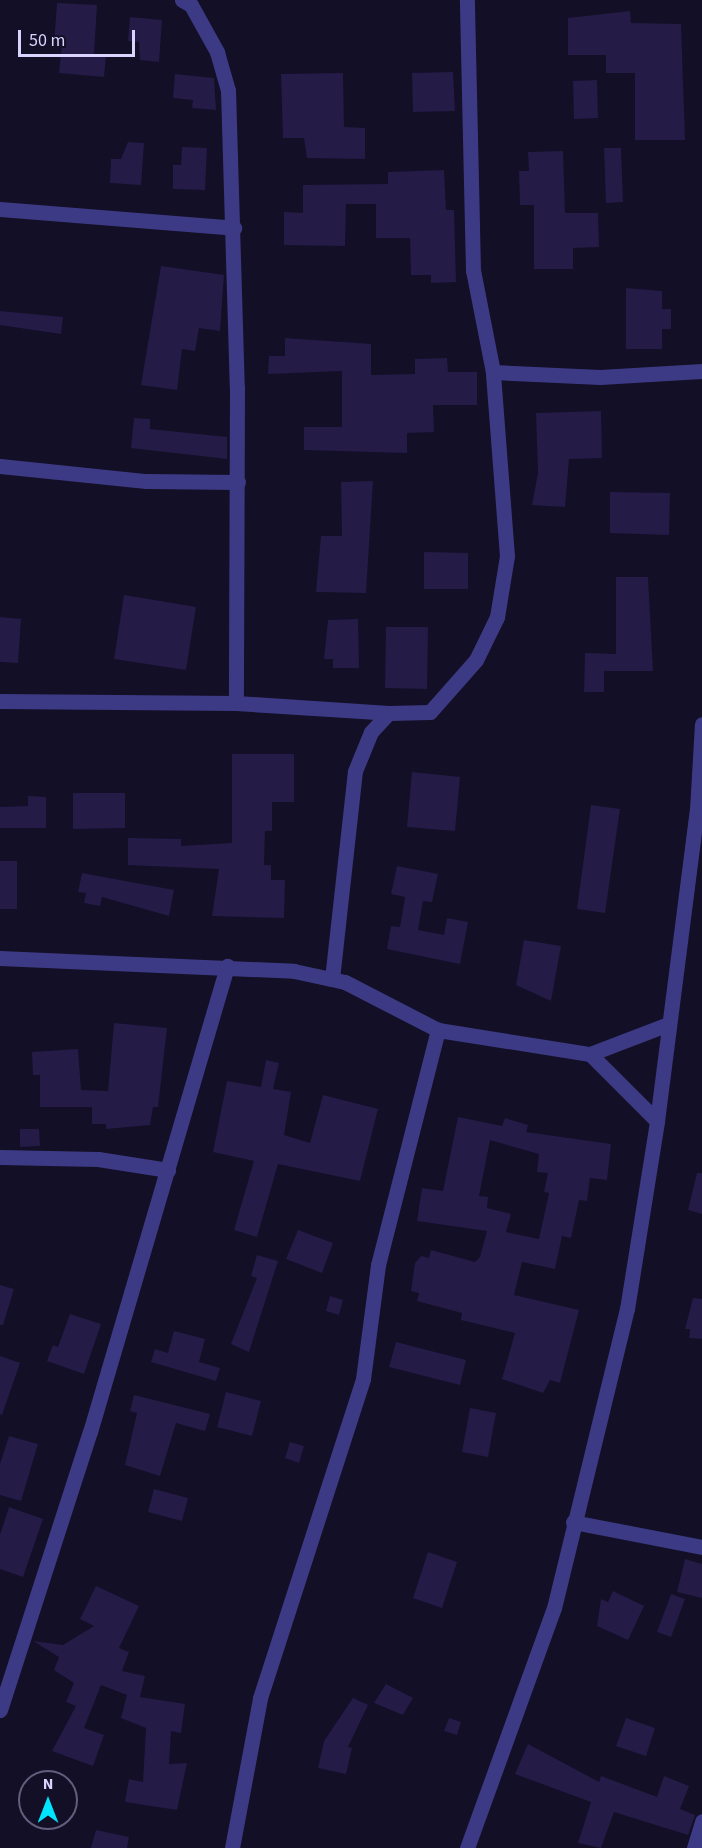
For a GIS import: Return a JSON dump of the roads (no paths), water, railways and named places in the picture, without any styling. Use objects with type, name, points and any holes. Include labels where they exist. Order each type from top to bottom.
[{"type":"street","points":[[182,0],[191,5],[217,52],[228,90],[234,228],[238,482],[236,703]]},
{"type":"street","points":[[0,701],[236,703],[389,713],[430,712],[476,660],[497,617],[507,556],[492,372],[473,270],[467,0]]},
{"type":"street","points":[[0,209],[234,228]]},
{"type":"street","points":[[492,372],[600,377],[702,371]]},
{"type":"street","points":[[0,466],[146,481],[238,482]]},
{"type":"street","points":[[332,979],[355,771],[371,732],[389,713]]},
{"type":"street","points":[[467,1848],[554,1608],[573,1522],[620,1341],[657,1121],[666,1025],[697,810],[702,724]]},
{"type":"street","points":[[0,958],[227,966],[332,979],[438,1030],[590,1054],[666,1025]]},
{"type":"street","points":[[0,1710],[168,1170],[227,966]]},
{"type":"street","points":[[232,1848],[260,1698],[363,1379],[378,1265],[438,1030]]},
{"type":"street","points":[[590,1054],[657,1121]]},
{"type":"street","points":[[0,1157],[98,1159],[168,1170]]},
{"type":"street","points":[[573,1522],[702,1547]]},
{"type":"street","points":[[694,1848],[702,1821]]}]
